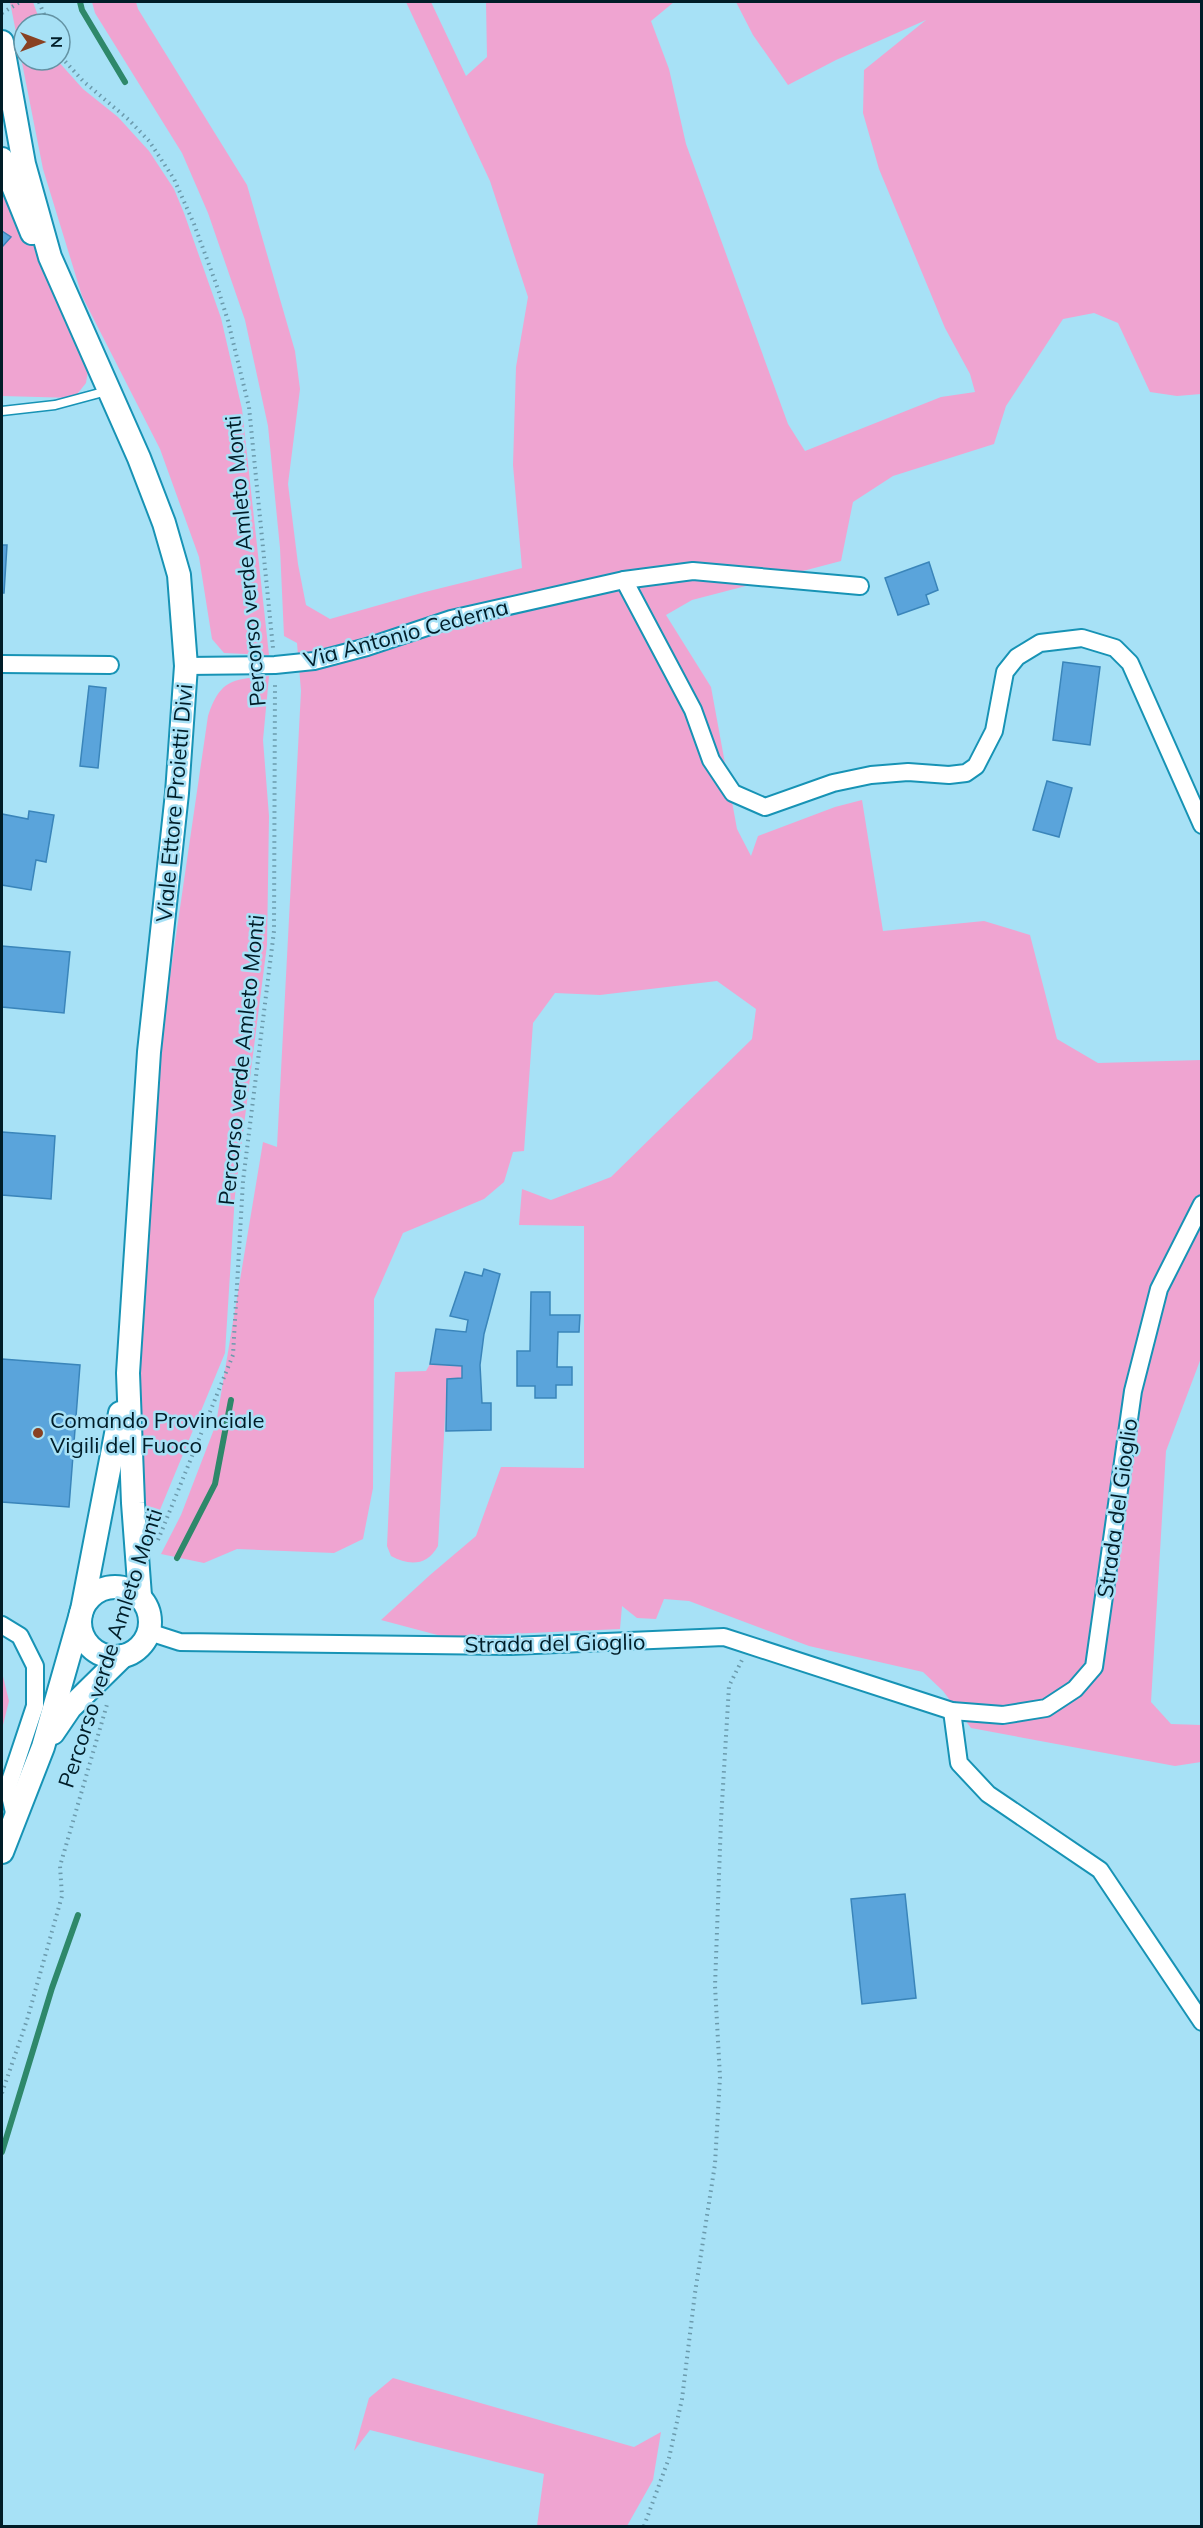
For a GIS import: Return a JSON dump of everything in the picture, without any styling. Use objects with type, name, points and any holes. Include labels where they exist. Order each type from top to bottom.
[{"type":"main road","name":"Viale Ettore Proietti Divi","points":[[2,42],[24,164],[50,257],[109,390],[164,524],[179,575],[186,666],[177,793],[149,1052],[128,1374],[133,1503],[140,1596],[149,1613],[149,1632],[139,1648],[123,1656],[70,1708],[43,1747]]},
{"type":"main road","name":"Viale Ettore Proietti Divi","points":[[2,163],[36,244],[50,257]]},
{"type":"main road","name":"Viale Ettore Proietti Divi","points":[[2,1852],[43,1747],[82,1610],[128,1374]]},
{"type":"main road","name":"Viale Ettore Proietti Divi","points":[[123,1656],[101,1654],[86,1641],[81,1631],[82,1610],[87,1600],[96,1592],[107,1587],[118,1586],[130,1589],[140,1596]]},
{"type":"street","name":"Via Antonio Cederna","points":[[186,666],[275,665],[314,661],[367,647],[451,619],[624,580],[693,571],[860,586]]},
{"type":"street","points":[[624,580],[693,710],[711,760],[733,793],[765,807],[833,783],[871,775],[908,772],[949,775],[966,773],[976,766],[994,731],[1005,672],[1017,657],[1040,643],[1082,638],[1115,648],[1130,663],[1202,825]]},
{"type":"street","points":[[2,664],[110,665]]},
{"type":"street","name":"Strada del Gioglio","points":[[149,1632],[180,1642],[511,1646],[724,1637],[952,1711],[1003,1715],[1046,1708],[1075,1689],[1094,1667],[1133,1391],[1159,1289],[1202,1204]]},
{"type":"street","points":[[2,1625],[20,1635],[35,1666],[35,1706],[8,1787],[15,1817]]},
{"type":"street","points":[[952,1711],[959,1763],[988,1794],[1100,1870],[1202,2022]]},
{"type":"lane","points":[[2,411],[55,405],[109,390]]},
{"type":"path","points":[[2,13],[21,2]]},
{"type":"path","name":"Percorso verde Amleto Monti","points":[[72,69],[129,120],[156,151],[174,179],[218,289],[249,407],[275,665],[274,932],[243,1181],[232,1355],[156,1543]]},
{"type":"path","points":[[644,2526],[669,2458],[682,2399],[695,2293],[716,2164],[720,2078],[716,1986],[729,1686],[748,1646]]},
{"type":"path","name":"Percorso verde Amleto Monti","points":[[2,2093],[27,2020],[62,1896],[60,1866],[109,1696]]},
{"type":"shaded area","points":[[10,2],[33,2],[37,12],[12,12]]},
{"type":"shaded area","points":[[92,2],[136,2],[138,9],[247,185],[295,351],[300,389],[288,484],[298,564],[306,605],[330,619],[522,568],[513,465],[516,367],[528,297],[490,181],[406,2],[431,2],[466,76],[487,57],[486,2],[674,2],[651,21],[669,69],[686,144],[788,424],[805,451],[941,397],[975,392],[970,374],[945,328],[879,169],[863,113],[864,70],[926,20],[836,60],[788,85],[753,35],[736,2],[1201,2],[1201,394],[1177,396],[1150,392],[1118,323],[1094,313],[1063,319],[1006,406],[994,444],[893,476],[853,502],[841,561],[692,600],[666,615],[711,687],[737,829],[751,856],[758,836],[835,807],[862,800],[883,931],[984,921],[1030,935],[1057,1039],[1098,1063],[1201,1060],[1201,1358],[1166,1451],[1151,1702],[1171,1724],[1201,1725],[1201,1762],[1175,1766],[971,1728],[943,1691],[923,1672],[809,1646],[689,1601],[664,1599],[656,1619],[637,1618],[622,1606],[620,1629],[445,1637],[381,1620],[476,1536],[501,1467],[584,1468],[584,1226],[519,1225],[522,1189],[551,1200],[611,1177],[752,1039],[756,1009],[717,981],[600,995],[555,993],[533,1023],[524,1151],[513,1152],[504,1182],[484,1199],[403,1233],[374,1299],[373,1488],[363,1539],[334,1553],[237,1549],[204,1563],[161,1554],[181,1515],[216,1424],[263,1142],[277,1147],[301,691],[297,643],[284,636],[280,548],[268,426],[245,320],[208,213],[182,153],[95,13]]},
{"type":"shaded area","points":[[24,72],[68,72],[83,89],[118,117],[149,151],[174,189],[221,318],[242,409],[269,655],[224,653],[212,639],[199,557],[160,449],[82,296],[43,169]]},
{"type":"shaded area","points":[[2,178],[89,364],[86,383],[74,398],[2,396],[2,247],[10,237],[2,231]]},
{"type":"shaded area","points":[[269,676],[263,740],[269,816],[267,945],[235,1195],[225,1353],[145,1546],[135,1440],[159,1052],[208,716],[218,694],[230,683]]},
{"type":"shaded area","points":[[430,1364],[462,1366],[462,1378],[447,1380],[438,1546],[434,1553],[423,1561],[411,1563],[391,1556],[387,1546],[395,1372],[426,1371]]},
{"type":"shaded area","points":[[2,1672],[9,1701],[2,1729]]},
{"type":"shaded area","points":[[393,2378],[634,2447],[661,2432],[653,2480],[627,2526],[537,2526],[544,2474],[370,2430],[354,2451],[369,2398]]},
{"type":"building","points":[[2,231],[11,237],[2,247]]},
{"type":"building","points":[[2,545],[7,545],[4,593],[2,593]]},
{"type":"building","points":[[929,562],[938,590],[926,595],[929,604],[898,615],[885,578]]},
{"type":"building","points":[[1063,662],[1100,667],[1090,745],[1053,740]]},
{"type":"building","points":[[89,686],[106,688],[98,768],[80,766]]},
{"type":"building","points":[[1047,781],[1072,788],[1059,837],[1033,830]]},
{"type":"building","points":[[29,811],[54,815],[46,862],[36,860],[31,890],[2,885],[2,814],[28,819]]},
{"type":"building","points":[[2,946],[70,952],[64,1013],[2,1007]]},
{"type":"building","points":[[2,1132],[55,1136],[51,1199],[2,1195]]},
{"type":"building","points":[[484,1269],[500,1274],[484,1334],[480,1365],[482,1403],[491,1403],[491,1430],[446,1431],[447,1379],[462,1378],[462,1366],[430,1364],[436,1329],[466,1332],[468,1320],[450,1316],[465,1272],[482,1276]]},
{"type":"building","points":[[531,1292],[550,1292],[550,1315],[580,1315],[579,1332],[558,1332],[557,1367],[572,1367],[572,1385],[556,1385],[556,1398],[535,1398],[535,1386],[517,1386],[517,1351],[530,1351]]},
{"type":"building","name":"Comando Provinciale Vigili del Fuoco","points":[[2,1359],[80,1365],[69,1507],[2,1502]]},
{"type":"building","points":[[905,1894],[916,1998],[862,2004],[851,1899]]},
{"type":"waterway","points":[[80,2],[82,10],[125,82]]},
{"type":"waterway","points":[[177,1558],[215,1484],[231,1400]]},
{"type":"waterway","points":[[2,2152],[52,1988],[78,1915]]},
{"type":"place","name":"Comando Provinciale Vigili del Fuoco","points":[[38,1433]]}]
